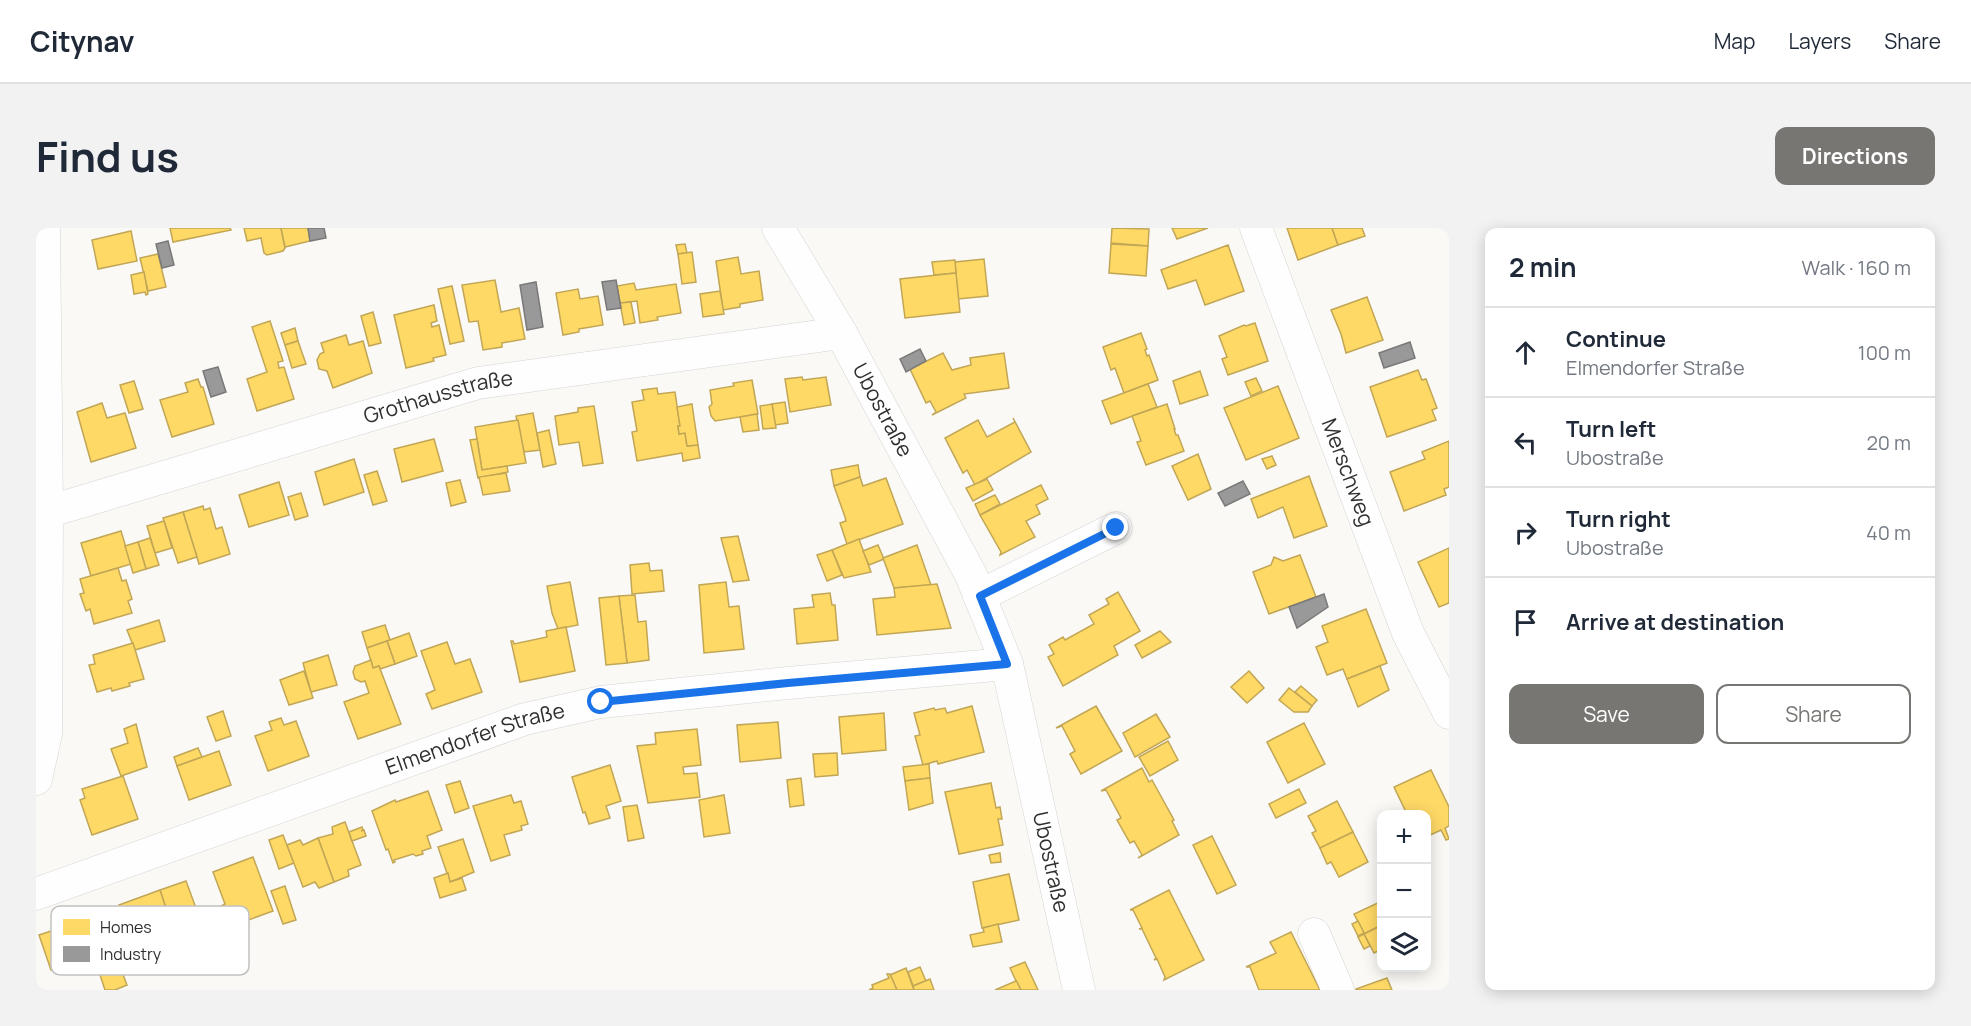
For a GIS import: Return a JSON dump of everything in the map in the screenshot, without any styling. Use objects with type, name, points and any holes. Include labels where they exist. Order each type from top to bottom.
[{"type":"street","points":[[36,779],[46,734],[47,512],[44,228]]},
{"type":"street","name":"Ubostraße","points":[[778,228],[842,333],[971,575],[1007,664],[1079,990]]},
{"type":"street","name":"Merschweg","points":[[1256,228],[1408,633],[1449,713]]},
{"type":"street","name":"Grothausstraße","points":[[47,512],[478,383],[842,333]]},
{"type":"street","points":[[980,596],[1116,528]]},
{"type":"street","name":"Elmendorfer Straße","points":[[36,894],[525,719],[601,702],[1007,664]]},
{"type":"street","points":[[1314,934],[1338,990]]},
{"type":"building: Homes","points":[[170,228],[230,228],[231,230],[173,242]]},
{"type":"building: Homes","points":[[244,228],[281,228],[285,248],[283,251],[267,255],[264,253],[261,238],[247,241]]},
{"type":"building: Homes","points":[[281,228],[308,228],[310,241],[285,247]]},
{"type":"building: Homes","points":[[1112,228],[1149,229],[1148,246],[1111,243]]},
{"type":"building: Homes","points":[[1172,228],[1208,228],[1177,239]]},
{"type":"building: Homes","points":[[1287,228],[1332,228],[1338,245],[1298,260]]},
{"type":"building: Homes","points":[[1332,228],[1362,228],[1365,236],[1338,245]]},
{"type":"building: Homes","points":[[131,231],[137,261],[98,269],[92,240]]},
{"type":"building: Homes","points":[[685,244],[687,253],[678,254],[676,245]]},
{"type":"building: Homes","points":[[1111,244],[1148,246],[1146,276],[1109,273]]},
{"type":"building: Homes","points":[[1228,245],[1244,291],[1205,305],[1196,280],[1168,289],[1161,270]]},
{"type":"building: Homes","points":[[692,252],[696,282],[682,284],[678,254]]},
{"type":"building: Homes","points":[[158,254],[166,287],[148,291],[140,258]]},
{"type":"building: Homes","points":[[738,257],[741,274],[759,271],[763,300],[723,310],[716,261]]},
{"type":"building: Homes","points":[[984,259],[988,296],[958,299],[955,262]]},
{"type":"building: Homes","points":[[955,260],[956,273],[934,275],[932,262]]},
{"type":"building: Homes","points":[[144,272],[148,294],[146,295],[145,292],[134,294],[131,275]]},
{"type":"building: Homes","points":[[956,273],[960,312],[905,318],[900,279]]},
{"type":"building: Homes","points":[[495,280],[501,312],[519,308],[525,339],[502,343],[502,347],[483,350],[478,321],[469,322],[462,285]]},
{"type":"building: Homes","points":[[634,283],[636,290],[676,284],[681,313],[657,317],[658,320],[640,323],[637,301],[620,303],[617,286]]},
{"type":"building: Homes","points":[[452,286],[464,341],[450,344],[438,289]]},
{"type":"building: Homes","points":[[578,289],[580,299],[598,296],[603,325],[579,329],[579,332],[563,335],[556,293]]},
{"type":"building: Homes","points":[[720,291],[724,314],[703,317],[700,294]]},
{"type":"building: Homes","points":[[1367,297],[1383,340],[1346,353],[1331,310]]},
{"type":"building: Homes","points":[[631,302],[635,323],[624,325],[620,303]]},
{"type":"building: Homes","points":[[434,305],[437,321],[431,323],[432,327],[439,325],[446,355],[433,358],[434,361],[406,368],[394,315]]},
{"type":"building: Homes","points":[[373,312],[381,343],[369,346],[361,316]]},
{"type":"building: Homes","points":[[270,321],[283,361],[278,362],[279,368],[284,367],[294,399],[257,411],[247,379],[267,372],[252,327]]},
{"type":"building: Homes","points":[[1255,323],[1268,361],[1228,375],[1222,359],[1227,357],[1219,336],[1244,325]]},
{"type":"building: Homes","points":[[295,328],[298,341],[285,345],[281,333]]},
{"type":"building: Homes","points":[[1141,333],[1147,356],[1149,355],[1158,380],[1124,393],[1115,368],[1111,370],[1103,347]]},
{"type":"building: Homes","points":[[346,335],[349,345],[363,341],[372,373],[333,388],[327,371],[319,369],[317,360],[324,352],[321,343]]},
{"type":"building: Homes","points":[[298,341],[306,364],[292,368],[285,345]]},
{"type":"building: Homes","points":[[943,353],[952,370],[971,365],[970,358],[1004,353],[1009,388],[964,394],[966,398],[932,415],[936,412],[930,401],[926,403],[910,369]]},
{"type":"building: Homes","points":[[1418,370],[1422,380],[1426,379],[1437,408],[1432,410],[1436,420],[1387,437],[1370,387]]},
{"type":"building: Homes","points":[[1200,371],[1208,395],[1180,404],[1173,381]]},
{"type":"building: Homes","points":[[802,377],[803,380],[826,377],[831,405],[790,412],[785,379]]},
{"type":"building: Homes","points":[[1256,378],[1262,391],[1251,396],[1245,382]]},
{"type":"building: Homes","points":[[198,379],[203,387],[214,424],[172,437],[160,400],[188,392],[185,383]]},
{"type":"building: Homes","points":[[752,380],[758,414],[715,421],[709,407],[712,404],[710,390]]},
{"type":"building: Homes","points":[[134,381],[143,409],[129,413],[120,385]]},
{"type":"building: Homes","points":[[1148,384],[1157,407],[1111,424],[1102,401]]},
{"type":"building: Homes","points":[[1278,386],[1299,438],[1246,460],[1224,408]]},
{"type":"building: Homes","points":[[657,388],[658,394],[675,392],[679,434],[685,433],[687,446],[698,445],[700,458],[683,461],[682,453],[637,461],[632,432],[637,431],[632,402],[644,400],[642,390]]},
{"type":"building: Homes","points":[[785,402],[788,423],[775,425],[772,404]]},
{"type":"building: Homes","points":[[102,403],[107,418],[125,413],[136,448],[91,462],[77,412]]},
{"type":"building: Homes","points":[[692,404],[698,445],[687,446],[685,433],[679,434],[677,407]]},
{"type":"building: Homes","points":[[772,404],[776,428],[763,429],[760,406]]},
{"type":"building: Homes","points":[[1167,404],[1176,435],[1184,451],[1146,465],[1137,442],[1141,441],[1132,416]]},
{"type":"building: Homes","points":[[594,406],[603,463],[583,466],[579,442],[559,445],[555,416],[578,412],[578,408]]},
{"type":"building: Homes","points":[[533,413],[540,450],[524,452],[516,416]]},
{"type":"building: Homes","points":[[757,414],[759,430],[743,432],[740,417]]},
{"type":"building: Homes","points":[[1013,418],[1031,452],[975,485],[967,470],[963,473],[945,438],[978,420],[987,437],[1015,422]]},
{"type":"building: Homes","points":[[518,420],[526,463],[482,470],[475,427]]},
{"type":"building: Homes","points":[[549,430],[556,464],[543,467],[537,433]]},
{"type":"building: Homes","points":[[434,439],[443,471],[402,482],[394,449]]},
{"type":"building: Homes","points":[[477,439],[482,470],[507,466],[508,472],[478,478],[470,440]]},
{"type":"building: Homes","points":[[1449,441],[1449,487],[1444,489],[1446,495],[1404,511],[1390,472],[1425,459],[1422,452]]},
{"type":"building: Homes","points":[[1198,454],[1211,489],[1188,500],[1172,466]]},
{"type":"building: Homes","points":[[1272,456],[1276,465],[1267,469],[1262,459]]},
{"type":"building: Homes","points":[[354,459],[364,492],[324,505],[315,472]]},
{"type":"building: Homes","points":[[858,465],[860,477],[834,486],[831,470]]},
{"type":"building: Homes","points":[[377,471],[387,501],[373,505],[364,475]]},
{"type":"building: Homes","points":[[506,473],[510,491],[483,495],[479,477]]},
{"type":"building: Homes","points":[[1309,476],[1327,526],[1294,538],[1283,507],[1258,518],[1251,499]]},
{"type":"building: Homes","points":[[860,477],[863,486],[886,478],[903,524],[847,544],[840,523],[846,521],[834,486]]},
{"type":"building: Homes","points":[[987,479],[993,490],[973,501],[966,488]]},
{"type":"building: Homes","points":[[460,480],[466,502],[451,506],[446,483]]},
{"type":"building: Homes","points":[[279,482],[289,515],[249,527],[239,495]]},
{"type":"building: Homes","points":[[1041,485],[1048,499],[1036,505],[1040,514],[1026,521],[1035,537],[1000,555],[1001,552],[980,515]]},
{"type":"building: Homes","points":[[301,493],[308,516],[295,520],[288,497]]},
{"type":"building: Homes","points":[[995,495],[1000,504],[980,515],[975,504]]},
{"type":"building: Homes","points":[[203,506],[204,510],[210,508],[216,529],[222,527],[230,554],[199,564],[183,512]]},
{"type":"building: Homes","points":[[183,512],[197,557],[178,563],[163,518]]},
{"type":"building: Homes","points":[[164,521],[172,548],[155,553],[147,526]]},
{"type":"building: Homes","points":[[121,531],[131,564],[91,576],[81,543]]},
{"type":"building: Homes","points":[[738,536],[749,580],[733,582],[721,538]]},
{"type":"building: Homes","points":[[150,538],[159,565],[146,569],[138,542]]},
{"type":"building: Homes","points":[[859,539],[871,572],[844,578],[832,550]]},
{"type":"building: Homes","points":[[138,542],[146,569],[133,573],[125,546]]},
{"type":"building: Homes","points":[[878,545],[884,559],[869,565],[863,551]]},
{"type":"building: Homes","points":[[917,545],[931,585],[894,588],[883,558]]},
{"type":"building: Homes","points":[[1449,548],[1449,603],[1439,607],[1418,562]]},
{"type":"building: Homes","points":[[832,550],[842,575],[827,581],[817,555]]},
{"type":"building: Homes","points":[[1300,555],[1316,597],[1269,614],[1253,572],[1271,565],[1274,557],[1283,561]]},
{"type":"building: Homes","points":[[649,563],[650,571],[662,570],[664,591],[632,594],[630,565]]},
{"type":"building: Homes","points":[[118,568],[122,581],[126,580],[132,599],[128,601],[132,613],[94,624],[90,609],[86,611],[80,594],[84,593],[80,579]]},
{"type":"building: Homes","points":[[570,582],[578,625],[558,629],[552,613],[547,586]]},
{"type":"building: Homes","points":[[726,582],[729,607],[739,606],[744,649],[704,653],[699,585]]},
{"type":"building: Homes","points":[[937,584],[951,628],[877,635],[873,599],[895,597],[894,588]]},
{"type":"building: Homes","points":[[1118,592],[1140,631],[1114,646],[1118,655],[1063,686],[1048,657],[1054,654],[1049,645],[1063,637],[1065,640],[1094,624],[1089,615],[1109,604],[1106,599]]},
{"type":"building: Homes","points":[[830,593],[832,605],[835,605],[838,640],[797,644],[794,609],[814,607],[812,595]]},
{"type":"building: Homes","points":[[635,595],[638,622],[646,621],[649,660],[627,663],[619,596]]},
{"type":"building: Homes","points":[[619,596],[627,663],[606,665],[599,598]]},
{"type":"building: Homes","points":[[1366,609],[1387,663],[1347,679],[1343,669],[1327,675],[1316,647],[1328,642],[1322,626]]},
{"type":"building: Homes","points":[[159,620],[165,641],[135,650],[127,630]]},
{"type":"building: Homes","points":[[385,625],[390,640],[367,648],[362,632]]},
{"type":"building: Homes","points":[[566,627],[575,671],[520,682],[511,641],[514,644],[547,637],[546,631]]},
{"type":"building: Homes","points":[[1160,631],[1171,642],[1142,658],[1135,645]]},
{"type":"building: Homes","points":[[409,633],[417,656],[395,664],[387,641]]},
{"type":"building: Homes","points":[[387,641],[395,664],[380,669],[379,666],[373,668],[367,648]]},
{"type":"building: Homes","points":[[447,642],[455,664],[470,659],[482,692],[432,709],[426,694],[435,690],[421,651]]},
{"type":"building: Homes","points":[[133,643],[144,679],[112,691],[111,688],[97,692],[89,665],[95,664],[93,655]]},
{"type":"building: Homes","points":[[328,655],[337,685],[311,692],[303,663]]},
{"type":"building: Homes","points":[[371,660],[373,668],[379,666],[401,724],[358,739],[344,702],[369,693],[365,681],[355,679],[353,672],[355,666]]},
{"type":"building: Homes","points":[[1380,666],[1389,690],[1358,707],[1347,679]]},
{"type":"building: Homes","points":[[304,671],[313,698],[289,705],[280,680]]},
{"type":"building: Homes","points":[[1249,671],[1264,688],[1247,703],[1231,687]]},
{"type":"building: Homes","points":[[1301,686],[1317,700],[1312,706],[1295,692]]},
{"type":"building: Homes","points":[[1289,688],[1312,706],[1308,712],[1294,712],[1279,700]]},
{"type":"building: Homes","points":[[972,706],[984,752],[938,764],[937,761],[923,765],[915,736],[920,735],[914,713],[945,708],[947,713]]},
{"type":"building: Homes","points":[[1096,706],[1122,751],[1081,774],[1070,754],[1075,751],[1062,726],[1056,728]]},
{"type":"building: Homes","points":[[223,711],[231,736],[216,741],[207,717]]},
{"type":"building: Homes","points":[[884,713],[886,750],[842,754],[839,717]]},
{"type":"building: Homes","points":[[1156,714],[1170,737],[1135,757],[1123,733]]},
{"type":"building: Homes","points":[[281,718],[284,725],[296,721],[309,756],[268,771],[255,736],[272,730],[269,722]]},
{"type":"building: Homes","points":[[778,722],[781,758],[740,762],[737,725]]},
{"type":"building: Homes","points":[[1304,723],[1325,764],[1288,783],[1267,742]]},
{"type":"building: Homes","points":[[136,724],[147,767],[121,776],[111,749],[128,743],[124,729]]},
{"type":"building: Homes","points":[[697,729],[701,765],[683,767],[684,774],[697,773],[700,797],[648,803],[637,746],[656,744],[655,733]]},
{"type":"building: Homes","points":[[1168,741],[1178,760],[1150,776],[1139,757]]},
{"type":"building: Homes","points":[[198,748],[202,757],[177,766],[174,757]]},
{"type":"building: Homes","points":[[219,751],[231,785],[189,800],[177,766]]},
{"type":"building: Homes","points":[[837,753],[838,775],[815,777],[813,754]]},
{"type":"building: Homes","points":[[929,764],[930,778],[905,781],[903,767]]},
{"type":"building: Homes","points":[[610,765],[621,801],[606,806],[610,818],[589,824],[585,812],[583,813],[572,777]]},
{"type":"building: Homes","points":[[1142,768],[1149,782],[1152,780],[1174,820],[1172,821],[1179,835],[1138,858],[1142,855],[1134,841],[1130,843],[1117,820],[1121,818],[1106,790],[1101,791]]},
{"type":"building: Homes","points":[[1431,770],[1449,807],[1449,826],[1445,828],[1449,839],[1446,840],[1441,830],[1431,835],[1431,810],[1405,810],[1394,787]]},
{"type":"building: Homes","points":[[123,776],[138,819],[92,835],[80,800],[85,798],[82,789]]},
{"type":"building: Homes","points":[[801,778],[804,805],[790,807],[787,780]]},
{"type":"building: Homes","points":[[930,778],[933,803],[909,810],[905,781]]},
{"type":"building: Homes","points":[[460,781],[469,808],[455,813],[446,785]]},
{"type":"building: Homes","points":[[991,783],[996,808],[1000,807],[1002,819],[998,819],[1003,845],[959,854],[945,792]]},
{"type":"building: Homes","points":[[1299,789],[1306,803],[1276,818],[1269,804]]},
{"type":"building: Homes","points":[[428,791],[442,830],[427,836],[431,848],[422,851],[423,854],[416,856],[413,854],[394,860],[393,863],[372,811],[395,800],[396,802]]},
{"type":"building: Homes","points":[[511,795],[514,803],[521,801],[528,824],[521,826],[522,830],[504,835],[510,855],[491,861],[473,806]]},
{"type":"building: Homes","points":[[724,795],[730,833],[704,837],[699,800]]},
{"type":"building: Homes","points":[[1337,801],[1353,832],[1320,848],[1312,833],[1316,831],[1308,816]]},
{"type":"building: Homes","points":[[637,805],[644,838],[628,841],[623,807]]},
{"type":"building: Homes","points":[[345,822],[361,865],[348,870],[349,876],[334,882],[318,838],[333,834],[332,827]]},
{"type":"building: Homes","points":[[362,827],[361,831],[364,830],[366,836],[352,841],[349,832]]},
{"type":"building: Homes","points":[[1353,832],[1368,862],[1339,877],[1331,862],[1327,864],[1320,848]]},
{"type":"building: Homes","points":[[283,835],[294,863],[279,869],[269,840]]},
{"type":"building: Homes","points":[[1212,836],[1236,885],[1217,894],[1193,845]]},
{"type":"building: Homes","points":[[318,838],[334,882],[319,888],[315,882],[303,887],[287,845],[300,840],[303,845]]},
{"type":"building: Homes","points":[[463,839],[474,872],[450,882],[438,847]]},
{"type":"building: Homes","points":[[1000,853],[1001,862],[991,863],[989,855]]},
{"type":"building: Homes","points":[[253,857],[273,911],[249,920],[249,906],[221,906],[225,904],[213,872]]},
{"type":"building: Homes","points":[[448,873],[450,882],[462,878],[466,890],[440,898],[434,878]]},
{"type":"building: Homes","points":[[1009,874],[1019,920],[982,928],[973,882]]},
{"type":"building: Homes","points":[[186,881],[195,906],[165,906],[160,890]]},
{"type":"building: Homes","points":[[285,886],[296,920],[283,924],[271,891]]},
{"type":"building: Homes","points":[[160,890],[165,906],[119,906]]},
{"type":"building: Homes","points":[[1169,890],[1204,960],[1164,980],[1165,977],[1157,959],[1154,960],[1156,958],[1142,929],[1139,929],[1142,928],[1133,910],[1130,910]]},
{"type":"building: Homes","points":[[1377,903],[1377,928],[1358,937],[1364,933],[1354,914]]},
{"type":"building: Homes","points":[[1358,921],[1364,933],[1358,936],[1352,924]]},
{"type":"building: Homes","points":[[998,924],[1002,942],[973,947],[970,935],[984,932],[983,928]]},
{"type":"building: Homes","points":[[1377,928],[1377,952],[1374,953],[1364,934]]},
{"type":"building: Homes","points":[[51,931],[51,970],[39,935]]},
{"type":"building: Homes","points":[[1291,932],[1320,990],[1259,990],[1250,967],[1246,967],[1276,953],[1270,942]]},
{"type":"building: Homes","points":[[1364,934],[1370,946],[1364,949],[1358,937]]},
{"type":"building: Homes","points":[[1025,962],[1038,990],[1021,990],[1016,981],[1010,968]]},
{"type":"building: Homes","points":[[920,967],[926,981],[913,986],[908,972]]},
{"type":"building: Homes","points":[[906,968],[914,990],[897,990],[890,975]]},
{"type":"building: Homes","points":[[887,974],[890,974],[897,990],[869,990],[873,988],[872,985],[889,978]]},
{"type":"building: Homes","points":[[100,975],[123,975],[127,985],[115,990],[105,990]]},
{"type":"building: Homes","points":[[1387,978],[1392,990],[1356,990],[1356,989]]},
{"type":"building: Homes","points":[[930,979],[934,990],[914,990],[913,986]]},
{"type":"building: Homes","points":[[1016,981],[1021,990],[995,990]]},
{"type":"building: Industry","points":[[308,228],[324,228],[326,238],[310,241]]},
{"type":"building: Industry","points":[[168,241],[174,265],[162,268],[156,244]]},
{"type":"building: Industry","points":[[616,280],[621,308],[607,310],[602,282]]},
{"type":"building: Industry","points":[[536,282],[543,327],[527,330],[520,285]]},
{"type":"building: Industry","points":[[1410,342],[1415,358],[1384,368],[1379,353]]},
{"type":"building: Industry","points":[[920,349],[926,361],[906,372],[900,359]]},
{"type":"building: Industry","points":[[218,367],[226,392],[211,397],[203,371]]},
{"type":"building: Industry","points":[[1243,481],[1250,494],[1225,506],[1218,493]]},
{"type":"building: Industry","points":[[1324,594],[1328,607],[1297,628],[1289,607]]},
{"type":"route","points":[[601,702],[1007,664],[980,596],[1116,528]]}]
